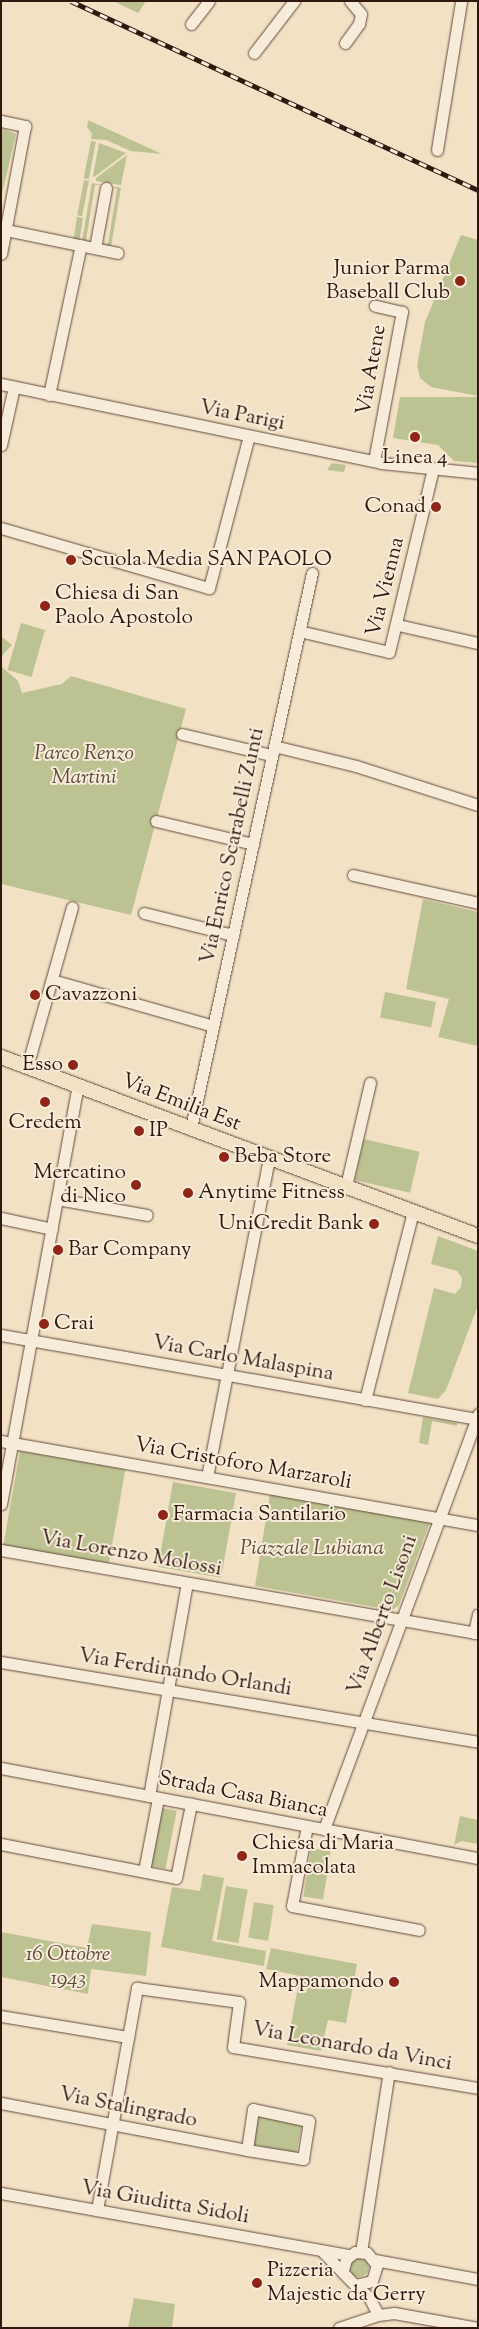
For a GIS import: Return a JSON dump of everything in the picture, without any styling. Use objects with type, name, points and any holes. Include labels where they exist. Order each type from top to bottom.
[{"type":"main road","name":"Via Emilia Est","points":[[1,1057],[478,1236]]},
{"type":"street","points":[[191,24],[209,1]]},
{"type":"street","points":[[254,52],[294,1]]},
{"type":"street","points":[[345,43],[360,23],[362,14],[350,1]]},
{"type":"street","points":[[437,150],[461,1]]},
{"type":"street","points":[[1,121],[25,126],[4,229],[1,254]]},
{"type":"street","points":[[95,248],[106,188]]},
{"type":"street","points":[[4,229],[118,253]]},
{"type":"street","points":[[49,395],[81,246]]},
{"type":"street","name":"Via Atene","points":[[374,461],[402,312],[375,306]]},
{"type":"street","name":"Via Parigi","points":[[1,384],[374,461],[478,473]]},
{"type":"street","points":[[1,445],[14,387]]},
{"type":"street","points":[[1,528],[209,588],[248,436]]},
{"type":"street","name":"Via Vienna","points":[[299,632],[390,652],[434,469]]},
{"type":"street","name":"Via Enrico Scarabelli Zunti","points":[[191,1128],[312,573]]},
{"type":"street","points":[[398,625],[478,643]]},
{"type":"street","points":[[182,734],[362,768],[478,805]]},
{"type":"street","points":[[156,821],[253,844]]},
{"type":"street","points":[[354,875],[478,903]]},
{"type":"street","points":[[27,1066],[72,907]]},
{"type":"street","points":[[144,913],[233,935]]},
{"type":"street","points":[[52,980],[213,1026]]},
{"type":"street","points":[[346,1186],[370,1083]]},
{"type":"street","points":[[1,1504],[7,1442],[31,1341],[78,1086]]},
{"type":"street","points":[[207,1477],[268,1157]]},
{"type":"street","points":[[57,1198],[147,1214]]},
{"type":"street","points":[[365,1400],[413,1211]]},
{"type":"street","points":[[1,1218],[52,1229]]},
{"type":"street","name":"Via Carlo Malaspina","points":[[1,1335],[365,1400],[477,1418]]},
{"type":"street","name":"Via Alberto Lisoni","points":[[324,1829],[477,1418]]},
{"type":"street","name":"Via Cristoforo Marzaroli","points":[[7,1442],[478,1526]]},
{"type":"street","name":"Via Lorenzo Molossi","points":[[1,1550],[476,1633]]},
{"type":"street","points":[[144,1872],[168,1689],[187,1583]]},
{"type":"street","points":[[476,1633],[478,1614]]},
{"type":"street","name":"Via Ferdinando Orlandi","points":[[1,1662],[364,1721],[478,1742]]},
{"type":"street","name":"Strada Casa Bianca","points":[[1,1768],[478,1858]]},
{"type":"street","points":[[1,1844],[176,1878],[191,1804]]},
{"type":"street","points":[[307,1826],[292,1906],[419,1930]]},
{"type":"street","name":"Via Leonardo da Vinci","points":[[97,2210],[137,1988],[239,2002],[233,2047],[478,2088]]},
{"type":"street","points":[[1,2016],[128,2038]]},
{"type":"street","points":[[343,2270],[356,2253],[389,2072]]},
{"type":"street","name":"Via Stalingrado","points":[[1,2103],[247,2150],[303,2159],[309,2120],[253,2109],[247,2150]]},
{"type":"street","name":"Via Giuditta Sidoli","points":[[1,2193],[322,2251],[356,2253],[376,2270]]},
{"type":"street","points":[[322,2251],[343,2270],[347,2280],[369,2297],[378,2314]]},
{"type":"street","name":"Via Giuditta Sidoli","points":[[355,2285],[364,2286],[376,2270],[400,2264],[478,2279]]},
{"type":"street","points":[[376,2270],[378,2314]]},
{"type":"street","points":[[339,2328],[360,2324],[378,2314],[394,2313],[478,2328]]},
{"type":"green space","points":[[113,1],[146,1],[138,13]]},
{"type":"green space","points":[[88,120],[162,154],[131,151],[106,140],[91,139],[92,134],[87,127]]},
{"type":"green space","points":[[3,129],[16,134],[1,198],[1,132]]},
{"type":"green space","points":[[91,141],[96,142],[89,179],[84,178]]},
{"type":"green space","points":[[99,143],[126,153],[94,177],[93,176]]},
{"type":"green space","points":[[127,155],[121,185],[96,181],[96,178]]},
{"type":"green space","points":[[84,180],[89,181],[82,216],[77,215]]},
{"type":"green space","points":[[92,183],[103,185],[95,185],[86,240],[92,243],[82,241]]},
{"type":"green space","points":[[111,186],[121,188],[111,247],[101,245],[108,244],[117,189]]},
{"type":"green space","points":[[77,217],[83,218],[79,240],[74,239]]},
{"type":"green space","name":"Junior Parma Baseball Club","points":[[461,235],[478,240],[478,396],[431,387],[420,378],[417,366],[425,322]]},
{"type":"green space","points":[[400,397],[478,397],[478,463],[454,461],[438,445],[393,438]]},
{"type":"green space","points":[[332,463],[346,465],[344,472],[327,470]]},
{"type":"green space","points":[[21,623],[45,630],[32,677],[7,670]]},
{"type":"green space","points":[[1,636],[12,645],[1,657]]},
{"type":"green space","name":"Parco Renzo Martini","points":[[1,666],[18,681],[22,693],[62,684],[71,676],[186,709],[131,915],[1,884]]},
{"type":"green space","points":[[423,899],[478,912],[478,1046],[438,1037],[449,999],[406,989]]},
{"type":"green space","points":[[385,992],[436,1002],[431,1027],[380,1018]]},
{"type":"green space","points":[[364,1139],[420,1152],[410,1193],[355,1180]]},
{"type":"green space","points":[[438,1236],[478,1251],[478,1305],[446,1390],[438,1399],[408,1393],[434,1288],[455,1294],[461,1287],[462,1278],[457,1271],[431,1264]]},
{"type":"green space","points":[[423,1417],[457,1423],[457,1426],[432,1421],[428,1445],[419,1443]]},
{"type":"green space","points":[[20,1451],[125,1470],[109,1564],[3,1546]]},
{"type":"green space","name":"Piazzale Lubiana","points":[[173,1482],[236,1493],[221,1578],[158,1567]]},
{"type":"green space","name":"Piazzale Lubiana","points":[[270,1494],[430,1522],[399,1605],[392,1610],[255,1586]]},
{"type":"green space","points":[[162,1808],[177,1811],[165,1869],[151,1866]]},
{"type":"green space","points":[[460,1816],[478,1820],[478,1844],[462,1841],[454,1845]]},
{"type":"green space","points":[[311,1848],[331,1851],[323,1900],[303,1896]]},
{"type":"green space","points":[[203,1874],[224,1878],[212,1941],[266,1951],[264,1966],[161,1947],[172,1887],[200,1891]]},
{"type":"green space","points":[[226,1886],[248,1890],[238,1943],[217,1939]]},
{"type":"green space","points":[[254,1902],[274,1905],[268,1941],[248,1938]]},
{"type":"green space","name":"16 Ottobre 1943","points":[[92,1924],[151,1932],[146,1976],[91,1969],[88,1994],[1,1977],[1,1932],[87,1948]]},
{"type":"green space","points":[[271,1948],[357,1964],[346,2023],[328,2020],[321,2051],[287,2045],[300,1976],[266,1969]]},
{"type":"green space","points":[[257,2115],[302,2124],[296,2153],[251,2144]]},
{"type":"green space","points":[[359,2257],[366,2260],[369,2267],[366,2274],[359,2277],[352,2274],[349,2267],[352,2260]]},
{"type":"green space","points":[[134,2298],[175,2304],[172,2328],[128,2328]]},
{"type":"railway","points":[[71,1],[478,190]]},
{"type":"place","name":"Junior Parma Baseball Club","points":[[460,281]]},
{"type":"place","name":"Linea 4","points":[[415,437]]},
{"type":"place","name":"Conad","points":[[436,507]]},
{"type":"place","name":"Scuola Media SAN PAOLO","points":[[71,560]]},
{"type":"place","name":"Chiesa di San Paolo Apostolo","points":[[45,606]]},
{"type":"place","name":"Cavazzoni","points":[[35,995]]},
{"type":"place","name":"Esso","points":[[73,1065]]},
{"type":"place","name":"Credem","points":[[45,1102]]},
{"type":"place","name":"IP","points":[[139,1131]]},
{"type":"place","name":"Beba Store","points":[[224,1157]]},
{"type":"place","name":"Mercatino di Nico","points":[[136,1185]]},
{"type":"place","name":"Anytime Fitness","points":[[188,1193]]},
{"type":"place","name":"UniCredit Bank","points":[[374,1224]]},
{"type":"place","name":"Bar Company","points":[[58,1250]]},
{"type":"place","name":"Crai","points":[[44,1324]]},
{"type":"place","name":"Farmacia Santilario","points":[[163,1515]]},
{"type":"place","name":"Chiesa di Maria Immacolata","points":[[242,1856]]},
{"type":"place","name":"Mappamondo","points":[[394,1982]]},
{"type":"place","name":"Pizzeria Majestic da Gerry","points":[[257,2283]]}]
